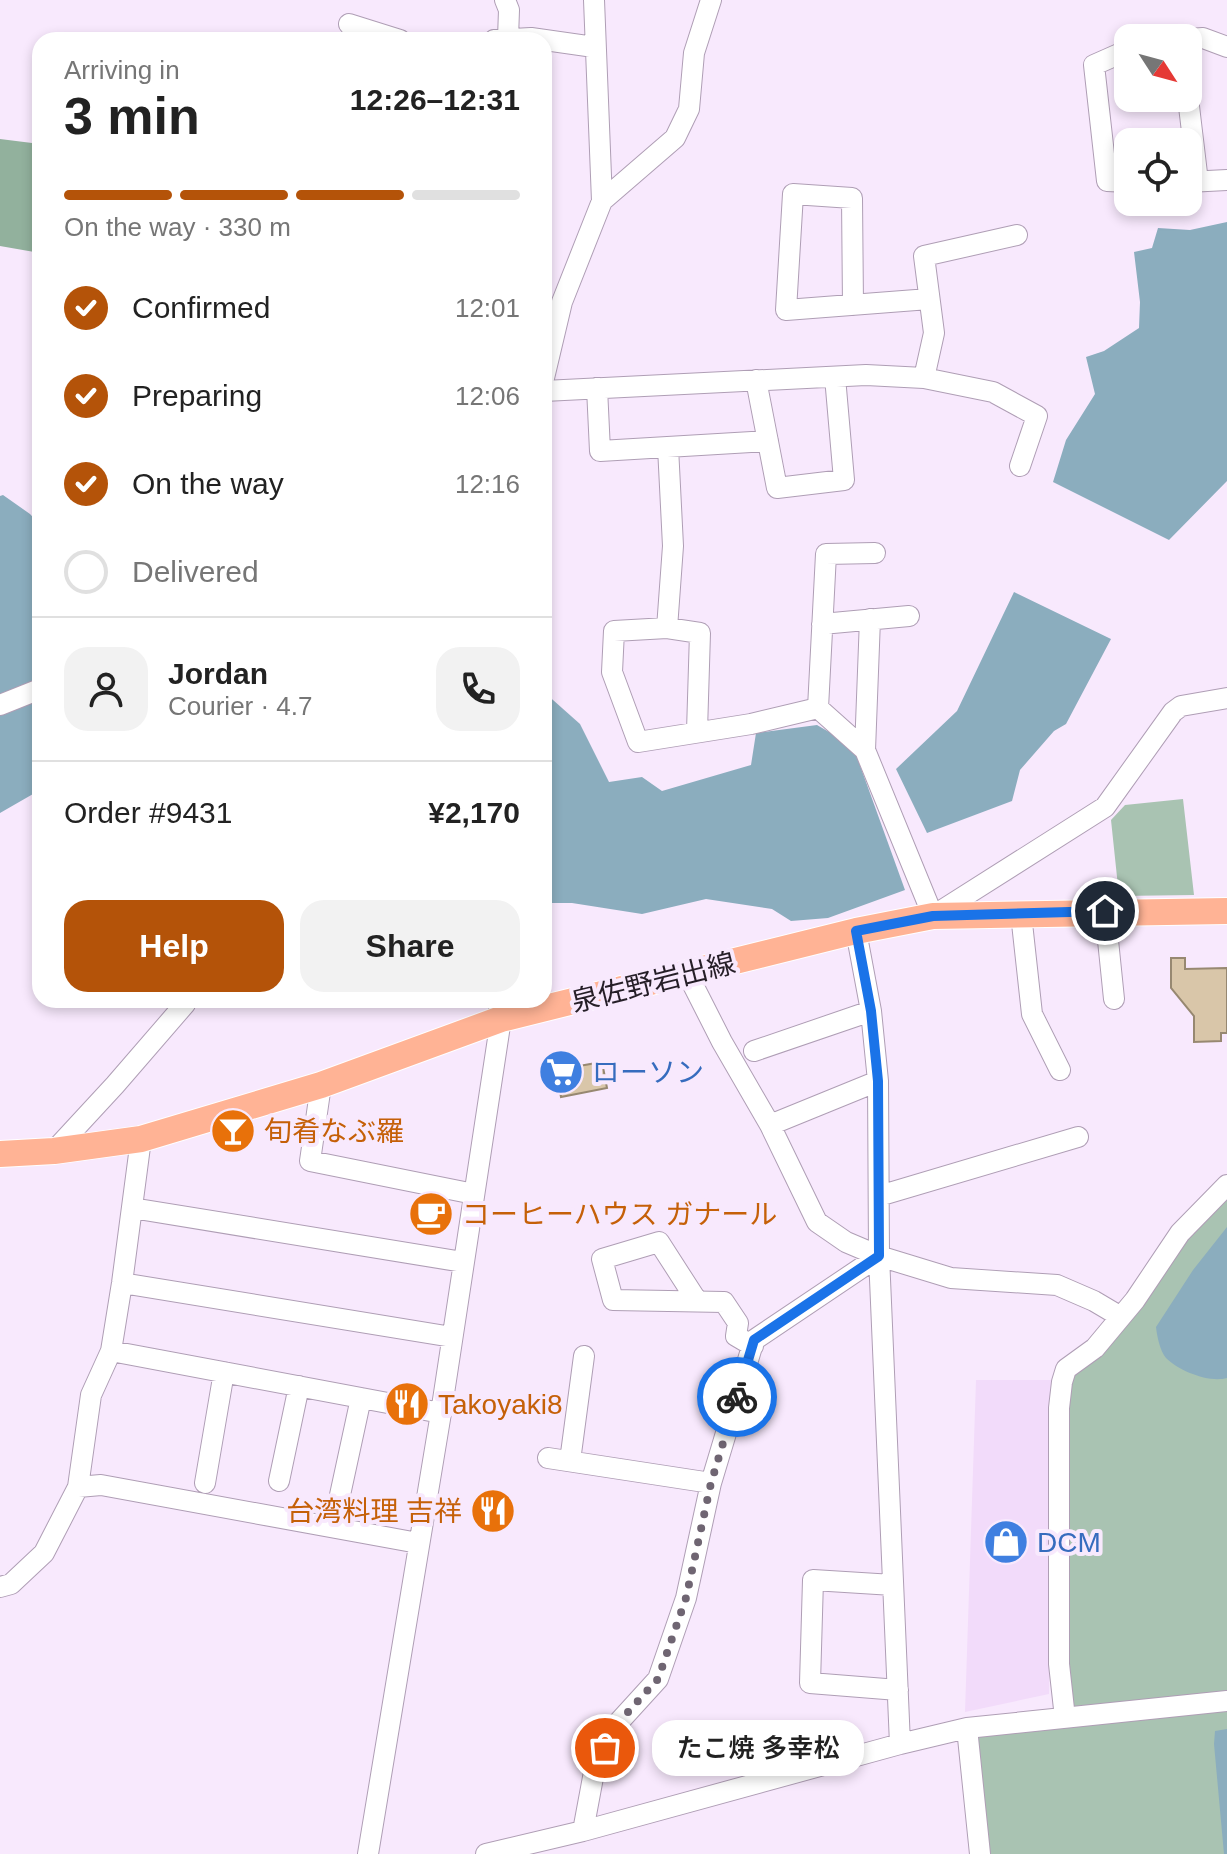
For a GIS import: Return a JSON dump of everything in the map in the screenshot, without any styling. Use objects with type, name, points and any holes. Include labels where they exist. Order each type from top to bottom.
[{"type":"main road","name":"泉佐野岩出線","points":[[552,1000],[687,973],[856,931],[933,916],[1227,911]]},
{"type":"main road","name":"泉佐野岩出線","points":[[0,1154],[54,1151],[141,1139],[321,1085],[499,1010]]},
{"type":"street","points":[[503,32],[509,10],[505,0]]},
{"type":"street","points":[[552,344],[562,302],[602,201],[594,0]]},
{"type":"street","points":[[602,201],[675,138],[689,109],[694,53],[711,0]]},
{"type":"street","points":[[349,24],[374,32]]},
{"type":"street","points":[[1202,38],[1227,47]]},
{"type":"street","points":[[552,41],[594,47]]},
{"type":"street","points":[[1114,56],[1094,65],[1107,181],[1114,181]]},
{"type":"street","points":[[1202,181],[1227,180]]},
{"type":"street","points":[[853,305],[852,198],[793,194],[786,310],[853,305],[929,299]]},
{"type":"street","points":[[924,378],[934,333],[924,256],[1017,235]]},
{"type":"street","points":[[552,391],[866,375],[924,378],[993,392],[1037,416],[1020,466]]},
{"type":"street","points":[[756,380],[777,488],[844,480],[835,377]]},
{"type":"street","points":[[597,388],[600,451],[768,441]]},
{"type":"street","points":[[667,628],[673,546],[668,447]]},
{"type":"street","points":[[818,708],[826,554],[875,553]]},
{"type":"street","points":[[822,624],[909,616]]},
{"type":"street","points":[[870,619],[865,750],[933,916],[1105,807],[1173,712],[1181,706],[1227,698]]},
{"type":"street","points":[[697,731],[700,633],[667,628],[614,631],[612,672],[638,742],[751,724],[818,708]]},
{"type":"street","points":[[0,705],[32,692]]},
{"type":"street","points":[[818,708],[865,750]]},
{"type":"street","points":[[1105,911],[1114,999]]},
{"type":"street","points":[[1021,914],[1032,1014],[1060,1070]]},
{"type":"street","points":[[856,931],[871,1011],[878,1081],[879,1256],[900,1744]]},
{"type":"street","points":[[687,973],[770,1125],[817,1222],[846,1242],[879,1256],[951,1278],[1057,1285],[1121,1317]]},
{"type":"street","points":[[54,1151],[182,1008]]},
{"type":"street","points":[[368,1854],[441,1413],[499,1010]]},
{"type":"street","points":[[754,1051],[871,1011]]},
{"type":"street","points":[[770,1125],[878,1081]]},
{"type":"street","points":[[321,1085],[310,1161],[474,1194]]},
{"type":"street","points":[[879,1196],[1078,1137]]},
{"type":"street","points":[[0,1587],[11,1584],[44,1553],[78,1487],[91,1395],[111,1351],[141,1139]]},
{"type":"street","points":[[1065,1718],[1059,1664],[1059,1408],[1062,1382],[1066,1369],[1095,1348],[1121,1317],[1180,1233],[1227,1185]]},
{"type":"street","points":[[132,1208],[463,1262]]},
{"type":"street","points":[[697,1301],[659,1242],[602,1259],[613,1300],[724,1302],[738,1323],[736,1336],[753,1346]]},
{"type":"street","points":[[583,1831],[594,1772],[617,1724],[658,1679],[686,1598],[711,1483],[754,1340],[879,1256]]},
{"type":"street","points":[[122,1283],[452,1337]]},
{"type":"street","points":[[111,1351],[441,1413]]},
{"type":"street","points":[[570,1461],[584,1356]]},
{"type":"street","points":[[205,1483],[224,1372]]},
{"type":"street","points":[[279,1481],[299,1386]]},
{"type":"street","points":[[340,1495],[361,1398]]},
{"type":"street","points":[[548,1458],[711,1483]]},
{"type":"street","points":[[78,1487],[101,1485],[418,1543]]},
{"type":"street","points":[[893,1585],[813,1580],[810,1683],[898,1690]]},
{"type":"street","points":[[486,1854],[967,1728],[1227,1701]]},
{"type":"street","points":[[967,1728],[980,1854]]},
{"type":"shaded area","points":[[976,1380],[1053,1380],[1049,1694],[965,1712]]},
{"type":"green space","points":[[0,139],[32,143],[32,252],[0,246]]},
{"type":"green space","points":[[1183,799],[1194,895],[1119,896],[1111,820],[1125,805]]},
{"type":"green space","points":[[1227,1189],[1227,1854],[988,1854],[974,1737],[1068,1725],[1066,1432],[1072,1373]]},
{"type":"water","points":[[1227,222],[1227,481],[1169,540],[1053,482],[1066,440],[1095,394],[1086,357],[1104,351],[1139,328],[1140,302],[1134,252],[1152,248],[1158,228],[1190,230]]},
{"type":"water","points":[[3,495],[32,516],[32,795],[0,813],[0,496]]},
{"type":"water","points":[[1014,592],[1111,639],[1066,724],[1054,731],[1020,770],[1012,801],[927,833],[896,769],[957,711]]},
{"type":"water","points":[[552,699],[580,724],[609,782],[642,777],[662,791],[751,765],[756,733],[817,725],[853,746],[905,890],[828,918],[791,921],[772,909],[706,899],[642,914],[572,903],[552,903]]},
{"type":"water","points":[[1227,1227],[1227,1378],[1212,1379],[1186,1371],[1166,1358],[1156,1327],[1193,1270]]},
{"type":"water","points":[[1227,1729],[1227,1854],[1224,1854],[1214,1744],[1215,1731]]},
{"type":"building","points":[[1171,958],[1185,958],[1185,969],[1227,968],[1227,1033],[1221,1033],[1221,1041],[1194,1042],[1194,1016],[1171,988]]},
{"type":"building","points":[[602,1062],[607,1088],[561,1097],[556,1070]]},
{"type":"way so far","points":[[605,1748],[617,1724],[658,1679],[686,1598],[711,1483],[737,1397]]},
{"type":"place","name":"ローソン","points":[[561,1072]]},
{"type":"place","name":"旬肴なぶ羅","points":[[233,1131]]},
{"type":"place","name":"コーヒーハウス ガナール","points":[[431,1214]]},
{"type":"place","name":"Takoyaki8","points":[[407,1404]]},
{"type":"place","name":"台湾料理 吉祥","points":[[493,1511]]},
{"type":"place","name":"DCM","points":[[1006,1542]]},
{"type":"place","name":"たこ焼 多幸松","points":[[605,1748]]},
{"type":"route","points":[[737,1397],[754,1340],[879,1256],[878,1081],[871,1011],[856,931],[933,916],[1105,911]]}]
